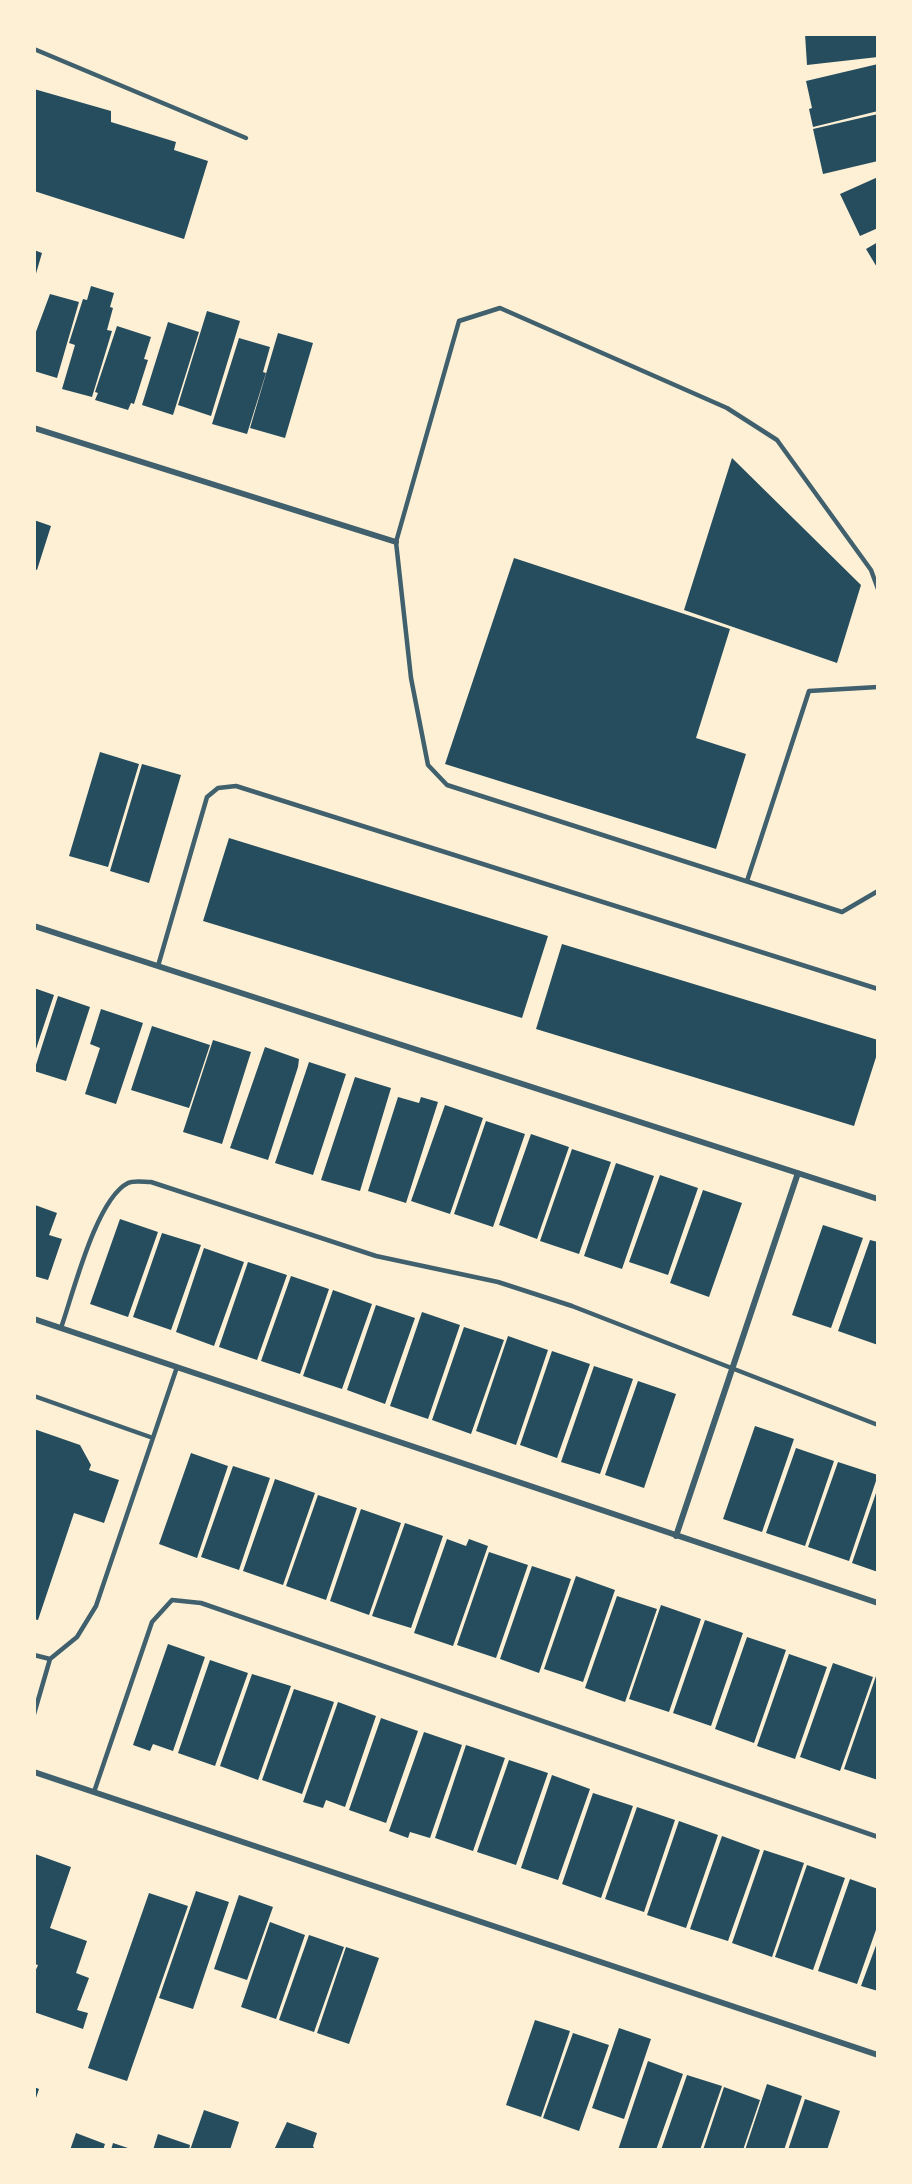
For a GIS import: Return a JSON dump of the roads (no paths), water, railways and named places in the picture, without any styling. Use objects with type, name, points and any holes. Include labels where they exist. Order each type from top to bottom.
[{"type":"street","points":[[34,429],[396,542]]},
{"type":"street","points":[[34,926],[878,1199]]},
{"type":"street","points":[[676,1536],[798,1173]]},
{"type":"street","points":[[34,1319],[878,1604]]},
{"type":"street","points":[[34,1772],[878,2055]]},
{"type":"lane","points":[[34,49],[246,138]]},
{"type":"lane","points":[[878,589],[871,570],[777,440],[726,408],[500,308],[459,321],[396,542],[411,678],[428,765],[447,785],[842,912],[878,891]]},
{"type":"lane","points":[[747,881],[809,691],[878,687]]},
{"type":"lane","points":[[158,966],[207,797],[218,788],[236,786],[878,989]]},
{"type":"lane","points":[[61,1328],[98,1222],[117,1191],[130,1182],[151,1182],[353,1249],[498,1282],[562,1302],[878,1425]]},
{"type":"lane","points":[[34,1714],[50,1659],[77,1637],[96,1606],[177,1367]]},
{"type":"lane","points":[[34,1396],[153,1438]]},
{"type":"lane","points":[[94,1792],[152,1622],[172,1600],[201,1603],[878,1837]]},
{"type":"lane","points":[[34,1654],[50,1659]]}]
